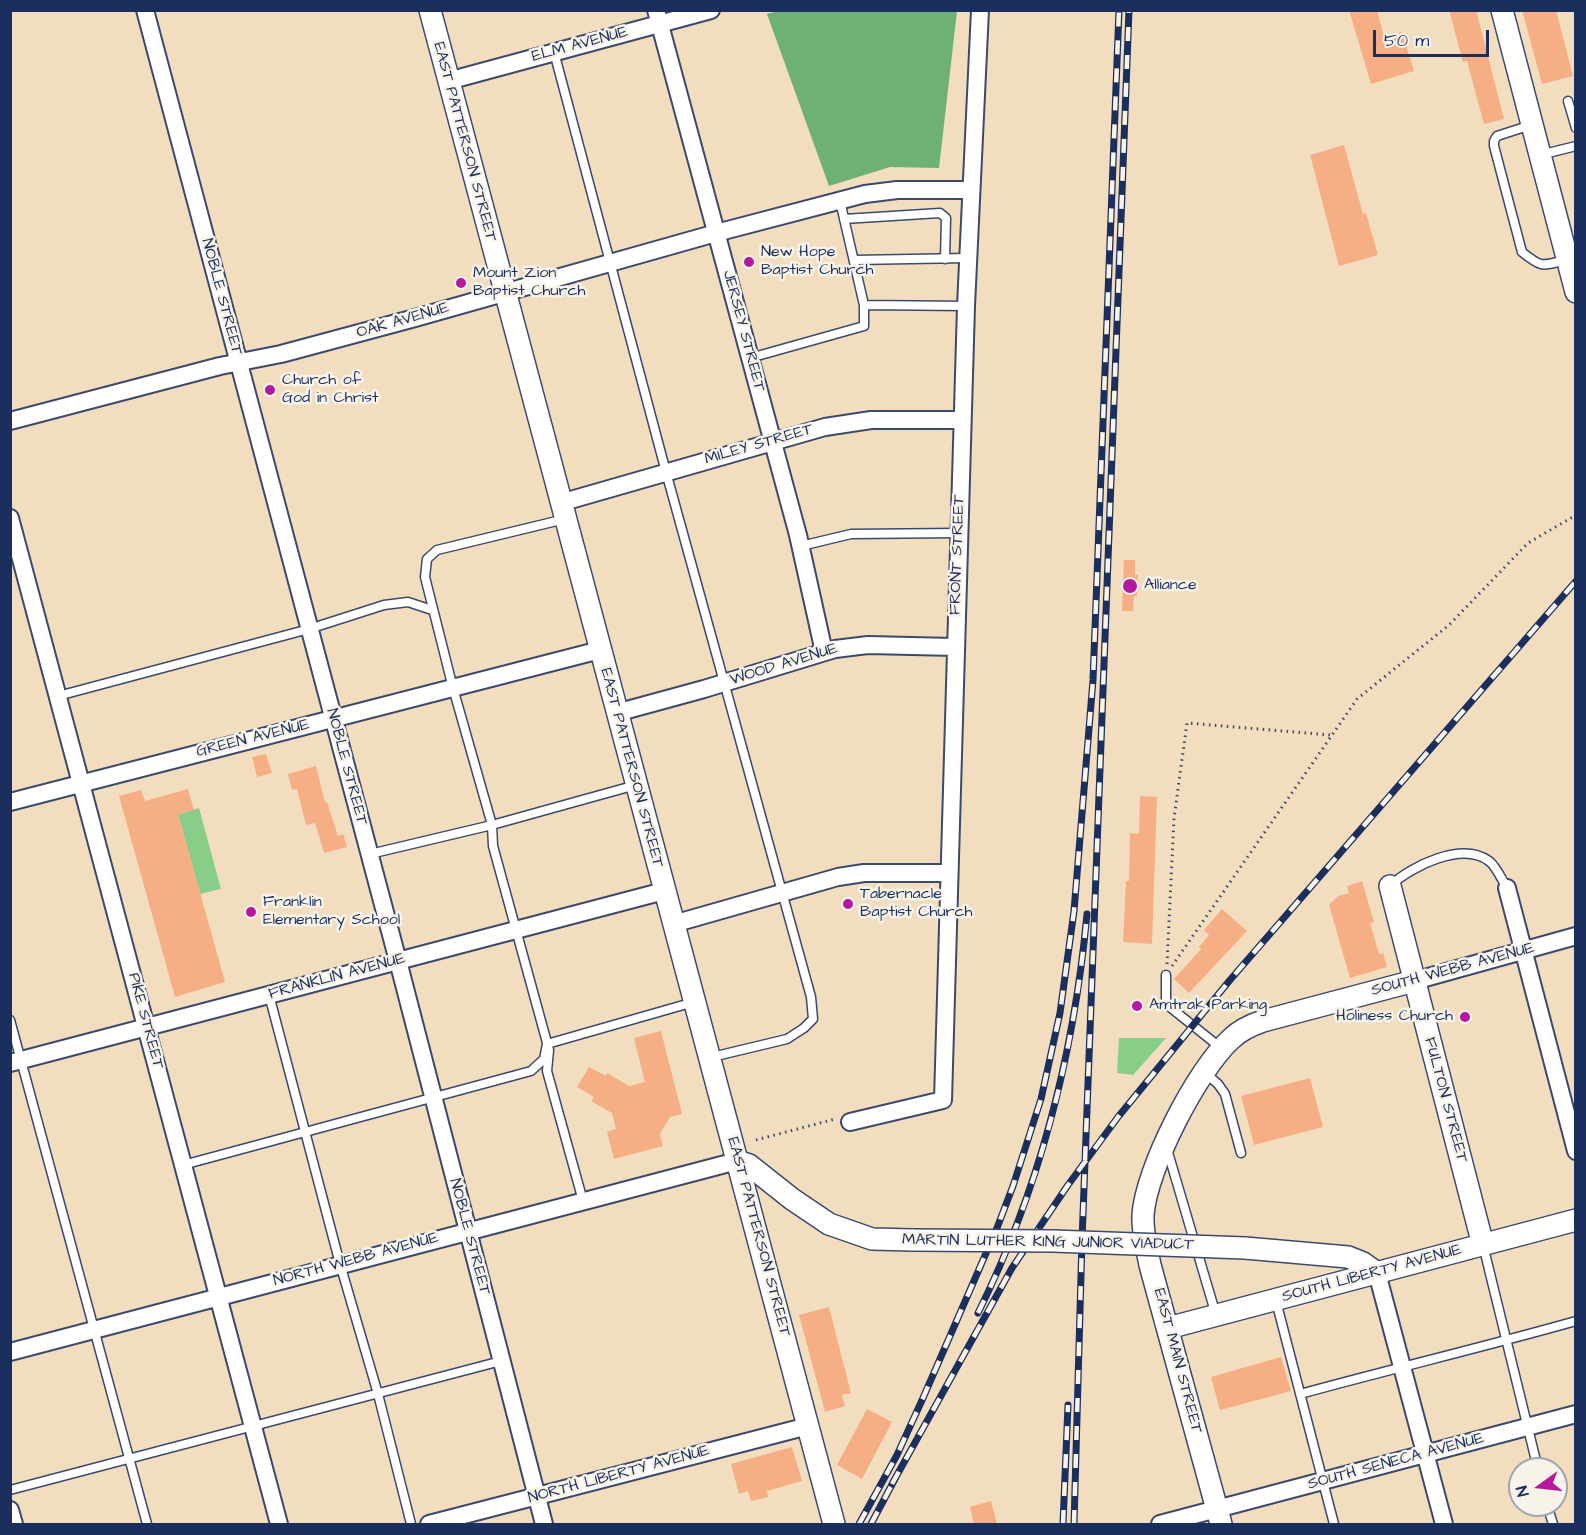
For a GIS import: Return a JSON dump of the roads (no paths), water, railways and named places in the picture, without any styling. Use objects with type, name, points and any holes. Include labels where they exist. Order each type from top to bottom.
[{"type":"street","name":"NOBLE STREET","points":[[145,10],[398,960],[544,1524]]},
{"type":"street","name":"EAST PATTERSON STREET","points":[[430,10],[834,1524]]},
{"type":"street","name":"ELM AVENUE","points":[[448,81],[554,52],[658,17],[711,10]]},
{"type":"street","name":"FRONT STREET","points":[[850,1122],[943,1100],[958,533],[970,190],[980,10]]},
{"type":"street","points":[[1502,10],[1575,292]]},
{"type":"street","name":"JERSEY STREET","points":[[658,17],[801,546],[824,652]]},
{"type":"street","name":"OAK AVENUE","points":[[10,421],[281,354],[865,194],[897,190],[970,190]]},
{"type":"street","name":"MILEY STREET","points":[[563,511],[666,472],[848,422],[962,420]]},
{"type":"street","name":"PIKE STREET","points":[[10,518],[279,1524]]},
{"type":"street","name":"WOOD AVENUE","points":[[616,713],[725,683],[824,652],[867,645],[955,647]]},
{"type":"street","name":"GREEN AVENUE","points":[[10,802],[600,650]]},
{"type":"street","points":[[673,924],[838,877],[864,873],[948,873]]},
{"type":"street","name":"FULTON STREET","points":[[1390,886],[1483,1245]]},
{"type":"street","points":[[1507,888],[1571,1114],[1575,1151]]},
{"type":"street","name":"FRANKLIN AVENUE","points":[[15,1062],[664,891]]},
{"type":"street","name":"SOUTH WEBB AVENUE","points":[[1146,1196],[1186,1101],[1222,1048],[1242,1030],[1263,1021],[1575,936]]},
{"type":"street","name":"NORTH WEBB AVENUE","points":[[10,1352],[737,1161]]},
{"type":"street","name":"MARTIN LUTHER KING JUNIOR VIADUCT","points":[[737,1161],[749,1165],[801,1206],[830,1224],[872,1239],[1053,1241],[1245,1248],[1348,1257],[1363,1263],[1377,1273]]},
{"type":"street","name":"EAST MAIN STREET","points":[[1146,1196],[1143,1216],[1150,1265],[1219,1517]]},
{"type":"street","name":"SOUTH LIBERTY AVENUE","points":[[1168,1328],[1575,1220]]},
{"type":"street","points":[[1377,1273],[1444,1524]]},
{"type":"street","name":"SOUTH SENECA AVENUE","points":[[1160,1524],[1219,1517],[1322,1482],[1575,1414]]},
{"type":"street","name":"NORTH LIBERTY AVENUE","points":[[429,1524],[808,1426]]},
{"type":"street","points":[[10,1510],[14,1524]]},
{"type":"lane","points":[[554,52],[612,262],[666,472],[811,997],[813,1019],[787,1039],[710,1058]]},
{"type":"lane","points":[[1568,101],[1575,128]]},
{"type":"lane","points":[[1532,125],[1497,136],[1494,146],[1522,252],[1534,263],[1547,265],[1567,260]]},
{"type":"lane","points":[[1539,155],[1575,146]]},
{"type":"lane","points":[[750,358],[864,326],[864,305],[840,201]]},
{"type":"lane","points":[[844,219],[940,213],[946,218],[945,259]]},
{"type":"lane","points":[[854,260],[968,258]]},
{"type":"lane","points":[[864,305],[966,306]]},
{"type":"lane","points":[[563,511],[437,550],[427,558],[425,577],[453,688],[492,825],[493,846],[547,1044],[547,1071],[583,1201]]},
{"type":"lane","points":[[801,546],[851,534],[958,533]]},
{"type":"lane","points":[[58,696],[309,629],[384,605],[408,602],[432,610]]},
{"type":"lane","points":[[370,854],[492,825],[636,785]]},
{"type":"lane","points":[[1390,886],[1416,867],[1451,855],[1472,853],[1490,862],[1507,888]]},
{"type":"lane","points":[[1166,975],[1166,1004],[1222,1048]]},
{"type":"lane","points":[[268,995],[340,1264],[378,1394],[411,1524]]},
{"type":"lane","points":[[547,1044],[694,1002]]},
{"type":"lane","points":[[10,1020],[15,1062],[94,1329],[147,1524]]},
{"type":"lane","points":[[183,1165],[531,1071],[544,1059],[547,1044]]},
{"type":"lane","points":[[1204,1072],[1218,1084],[1225,1094],[1241,1153]]},
{"type":"lane","points":[[1166,1144],[1216,1316]]},
{"type":"lane","points":[[1483,1245],[1535,1457]]},
{"type":"lane","points":[[1276,1300],[1334,1524]]},
{"type":"lane","points":[[1300,1394],[1575,1321]]},
{"type":"lane","points":[[10,1490],[501,1361]]},
{"type":"railway","points":[[859,1524],[897,1455],[997,1228],[1041,1099],[1060,1013],[1074,911],[1093,680],[1119,10]]},
{"type":"railway","points":[[1074,1524],[1082,1240],[1129,10]]},
{"type":"railway","points":[[892,1484],[1012,1268],[1068,1185],[1118,1117],[1230,980],[1576,581]]},
{"type":"railway","points":[[978,1313],[1020,1217],[1051,1118],[1073,1018],[1087,914]]},
{"type":"railway","points":[[1063,1524],[1068,1405]]},
{"type":"railway","points":[[871,1524],[896,1477]]},
{"type":"place","name":"New Hope Baptist Church","points":[[749,262]]},
{"type":"place","name":"Mount Zion Baptist Church","points":[[461,283]]},
{"type":"place","name":"Church of God in Christ","points":[[270,390]]},
{"type":"place","name":"Alliance","points":[[1130,586]]},
{"type":"place","name":"Tabernacle Baptist Church","points":[[848,904]]},
{"type":"place","name":"Franklin Elementary School","points":[[251,912]]},
{"type":"place","name":"Amtrak Parking","points":[[1137,1006]]},
{"type":"place","name":"Holiness Church","points":[[1465,1017]]}]
